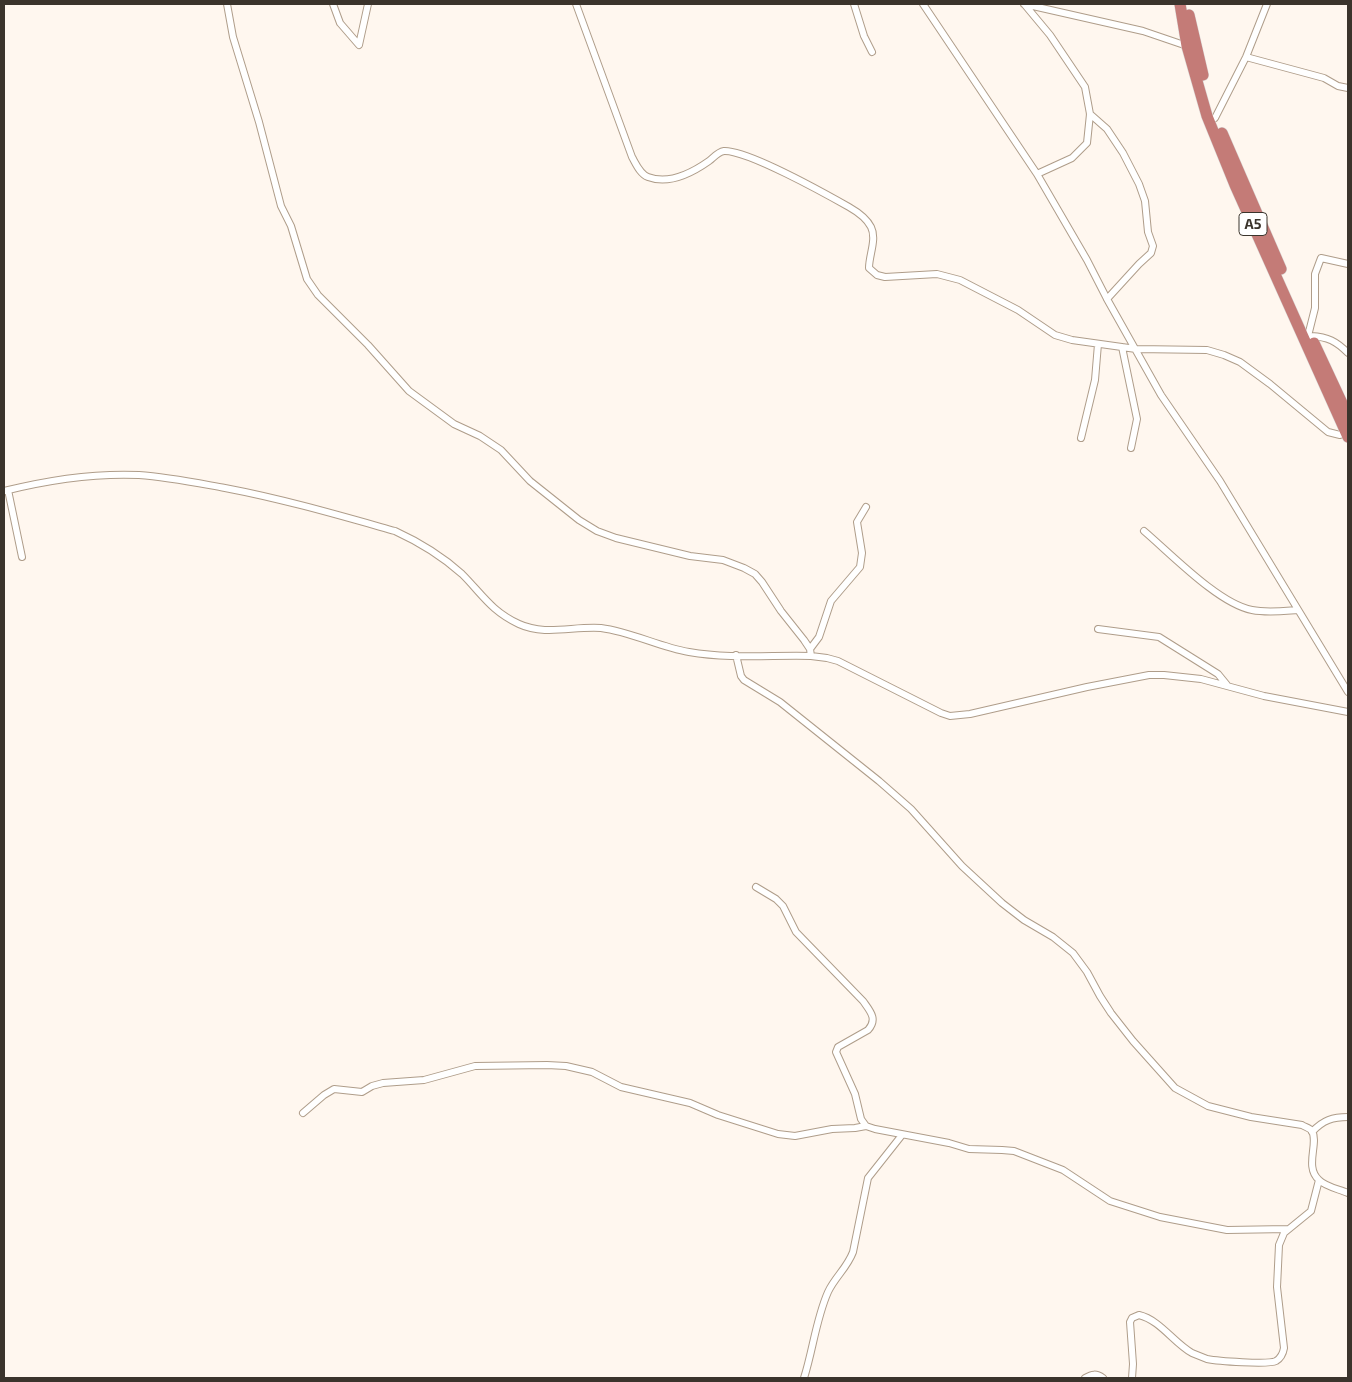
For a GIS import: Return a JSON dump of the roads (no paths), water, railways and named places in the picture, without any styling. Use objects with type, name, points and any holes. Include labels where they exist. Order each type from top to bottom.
[{"type":"highway","name":"A5","points":[[1180,4],[1187,46],[1207,116],[1219,146],[1311,340]]},
{"type":"highway","name":"A5","points":[[1188,4],[1195,46],[1215,118],[1311,340],[1347,435]]},
{"type":"highway","name":"A5","points":[[1322,371],[1348,416]]},
{"type":"street","points":[[226,4],[233,37],[259,122],[281,206],[291,226],[307,279],[318,296],[368,345],[409,391],[454,424],[480,436],[501,450],[530,481],[579,520],[597,531],[616,538],[690,556],[723,560],[755,574],[810,652]]},
{"type":"street","points":[[333,4],[340,23],[359,45],[368,4]]},
{"type":"street","points":[[576,4],[632,157],[639,170],[648,177],[666,180],[677,178],[694,171],[722,152],[734,152],[774,168],[850,208],[866,221],[874,235],[869,257],[869,268],[877,275],[884,277],[937,274],[960,280],[1018,310],[1055,335],[1072,340],[1136,349],[1207,350],[1224,355],[1240,362],[1270,384],[1328,432],[1347,435]]},
{"type":"street","points":[[854,4],[864,36],[872,52]]},
{"type":"street","points":[[923,4],[1037,174],[1162,395],[1220,481],[1348,692]]},
{"type":"street","points":[[1024,4],[1050,35],[1085,87],[1090,114],[1087,143],[1072,158],[1037,174]]},
{"type":"street","points":[[1024,4],[1143,31],[1187,46]]},
{"type":"street","points":[[1215,118],[1246,57],[1267,4]]},
{"type":"street","points":[[1246,57],[1324,78],[1338,86],[1348,88]]},
{"type":"street","points":[[1090,114],[1107,130],[1123,153],[1139,184],[1144,201],[1148,232],[1153,246],[1151,253],[1107,299]]},
{"type":"street","points":[[1348,264],[1320,258],[1315,274],[1315,308],[1311,340],[1325,337],[1335,341],[1348,353]]},
{"type":"street","points":[[1081,438],[1095,380],[1098,344]]},
{"type":"street","points":[[1122,347],[1137,419],[1131,448]]},
{"type":"street","points":[[22,557],[6,491],[53,480],[99,476],[138,475],[182,480],[282,499],[395,531],[446,561],[494,608],[513,621],[528,627],[546,631],[574,628],[616,630],[687,652],[736,655],[810,652],[838,661],[930,709],[950,716],[970,714],[1086,687],[1149,675],[1185,677],[1227,685],[1264,696],[1348,712]]},
{"type":"street","points":[[810,652],[820,637],[831,601],[860,567],[862,553],[857,526],[859,517],[866,507]]},
{"type":"street","points":[[1144,531],[1211,589],[1234,604],[1260,611],[1298,610]]},
{"type":"street","points":[[1098,629],[1140,635],[1156,635],[1218,674],[1227,685]]},
{"type":"street","points":[[736,655],[741,676],[744,680],[780,702],[912,809],[962,866],[1002,903],[1024,920],[1053,937],[1073,953],[1117,1020],[1175,1088],[1208,1106],[1251,1117],[1302,1125],[1312,1132]]},
{"type":"street","points":[[756,887],[776,899],[783,906],[796,932],[863,1001],[872,1013],[874,1019],[872,1026],[838,1047],[836,1052],[855,1094],[861,1119],[866,1126]]},
{"type":"street","points":[[303,1113],[324,1094],[334,1089],[362,1092],[372,1086],[383,1083],[424,1080],[464,1068],[483,1065],[566,1066],[592,1072],[622,1087],[690,1103],[718,1115],[778,1134],[795,1136],[832,1129],[866,1126],[902,1135],[949,1143],[969,1150],[1014,1151],[1063,1170],[1110,1201],[1160,1217],[1227,1230],[1288,1229]]},
{"type":"street","points":[[1348,1117],[1328,1119],[1318,1125],[1312,1132],[1313,1167],[1319,1180],[1324,1184],[1348,1193]]},
{"type":"street","points":[[804,1378],[812,1355],[820,1316],[829,1291],[849,1262],[853,1252],[868,1178],[902,1135]]},
{"type":"street","points":[[1132,1378],[1130,1322],[1132,1318],[1139,1315],[1150,1319],[1191,1352],[1202,1357],[1214,1360],[1267,1363],[1278,1360],[1281,1357],[1284,1348],[1278,1300],[1277,1264],[1281,1237],[1310,1211],[1319,1180]]},
{"type":"street","points":[[1085,1378],[1095,1374],[1103,1378]]}]
